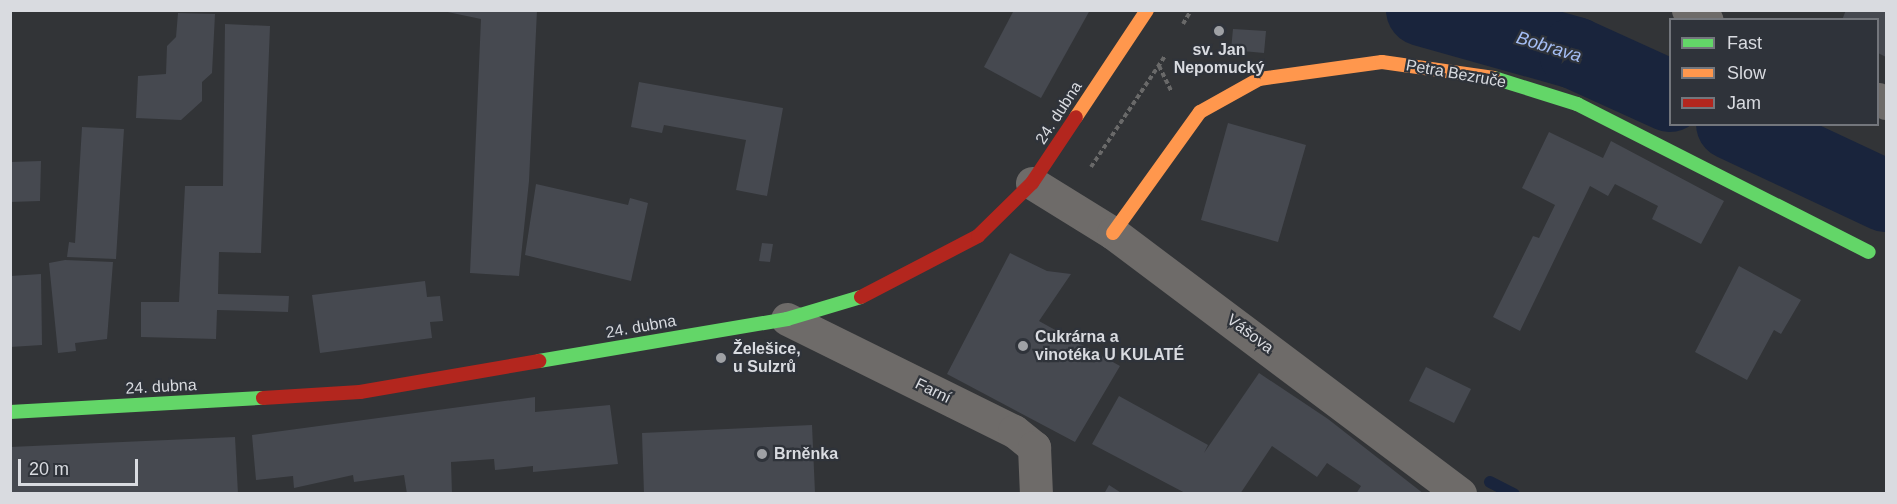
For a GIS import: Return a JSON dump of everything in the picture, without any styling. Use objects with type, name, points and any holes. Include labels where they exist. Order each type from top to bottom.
[{"type":"main road","name":"24. dubna","points":[[10,412],[360,392],[787,319],[866,296],[978,236],[1032,183],[1147,10]]},
{"type":"main road","name":"Petra Bezruče","points":[[1113,233],[1200,112],[1259,79],[1382,62],[1489,76],[1577,104],[1869,252]]},
{"type":"street","points":[[1688,10],[1703,18]]},
{"type":"street","name":"Vášova","points":[[1032,183],[1113,233],[1460,494]]},
{"type":"street","name":"Farní","points":[[787,319],[1014,431],[1034,447],[1036,494]]},
{"type":"path","points":[[1182,25],[1191,10]]},
{"type":"building","points":[[438,10],[537,10],[529,181],[519,276],[470,273],[481,19]]},
{"type":"building","points":[[1014,10],[1090,10],[1041,98],[984,67]]},
{"type":"building","points":[[1846,10],[1886,10],[1886,57],[1879,54],[1879,18],[1843,18]]},
{"type":"building","points":[[178,13],[215,14],[212,73],[202,82],[202,101],[181,120],[136,118],[138,76],[166,74],[167,46],[176,37]]},
{"type":"building","points":[[225,24],[270,26],[261,253],[219,252],[218,294],[289,296],[288,312],[217,310],[216,339],[141,337],[141,302],[179,302],[185,186],[223,186]]},
{"type":"building","points":[[1233,29],[1266,31],[1264,53],[1231,50]]},
{"type":"building","points":[[639,82],[783,108],[767,196],[736,190],[746,140],[664,125],[662,133],[631,127]]},
{"type":"building","points":[[1228,123],[1306,145],[1278,242],[1201,220]]},
{"type":"building","points":[[82,127],[124,129],[116,259],[67,257],[69,242],[75,243]]},
{"type":"building","points":[[1549,132],[1603,158],[1611,141],[1724,201],[1701,244],[1652,219],[1658,206],[1615,184],[1608,196],[1590,186],[1520,331],[1493,317],[1533,236],[1539,238],[1555,205],[1522,188]]},
{"type":"building","points":[[41,161],[40,201],[10,202],[10,162]]},
{"type":"building","points":[[536,184],[628,205],[630,198],[648,203],[631,281],[525,255]]},
{"type":"building","points":[[762,243],[773,244],[770,262],[759,261]]},
{"type":"building","name":"Cukrárna a vinotéka U KULATÉ","points":[[1010,253],[1047,271],[1071,274],[1039,321],[1120,366],[1075,442],[947,374]]},
{"type":"building","points":[[65,260],[113,262],[107,339],[75,343],[76,351],[58,353],[49,263]]},
{"type":"building","points":[[1739,266],[1801,300],[1781,334],[1774,330],[1747,380],[1695,352]]},
{"type":"building","points":[[41,274],[42,345],[10,347],[10,276]]},
{"type":"building","points":[[425,281],[427,297],[440,296],[443,321],[430,322],[432,338],[320,353],[312,295]]},
{"type":"building","points":[[1426,367],[1471,389],[1454,423],[1409,401]]},
{"type":"building","points":[[1259,373],[1328,419],[1424,494],[1356,494],[1361,486],[1327,463],[1317,477],[1272,446],[1240,494],[1187,494],[1092,444],[1119,396],[1208,445],[1204,453]]},
{"type":"building","points":[[535,397],[535,412],[610,405],[618,464],[533,472],[533,466],[495,470],[494,459],[451,462],[452,494],[407,494],[404,475],[354,482],[353,475],[294,488],[293,476],[256,480],[252,435]]},
{"type":"building","points":[[812,425],[815,493],[644,494],[642,433]]},
{"type":"building","points":[[235,437],[238,494],[10,494],[10,447]]},
{"type":"building","points":[[1109,485],[1123,494],[1104,494]]},
{"type":"waterway","name":"Bobrava","points":[[1422,10],[1575,53],[1669,96]]},
{"type":"waterway","name":"Bobrava","points":[[1736,126],[1886,196]]},
{"type":"waterway","points":[[1490,482],[1514,494]]},
{"type":"traffic: fast","points":[[1494,78],[1577,104],[1869,252]]},
{"type":"traffic: fast","points":[[539,361],[787,319],[861,297]]},
{"type":"traffic: fast","points":[[10,412],[263,398]]},
{"type":"traffic: slow","points":[[1076,117],[1147,10]]},
{"type":"traffic: slow","points":[[1113,233],[1200,112],[1259,79],[1382,62],[1494,78]]},
{"type":"traffic: jam","points":[[861,297],[978,236],[1032,183],[1076,117]]},
{"type":"traffic: jam","points":[[263,398],[360,392],[539,361]]},
{"type":"place","name":"sv. Jan Nepomucký","points":[[1219,31]]},
{"type":"place","name":"Cukrárna a vinotéka U KULATÉ","points":[[1023,346]]},
{"type":"place","name":"Želešice, u Sulzrů","points":[[721,358]]},
{"type":"place","name":"Brněnka","points":[[762,454]]}]
